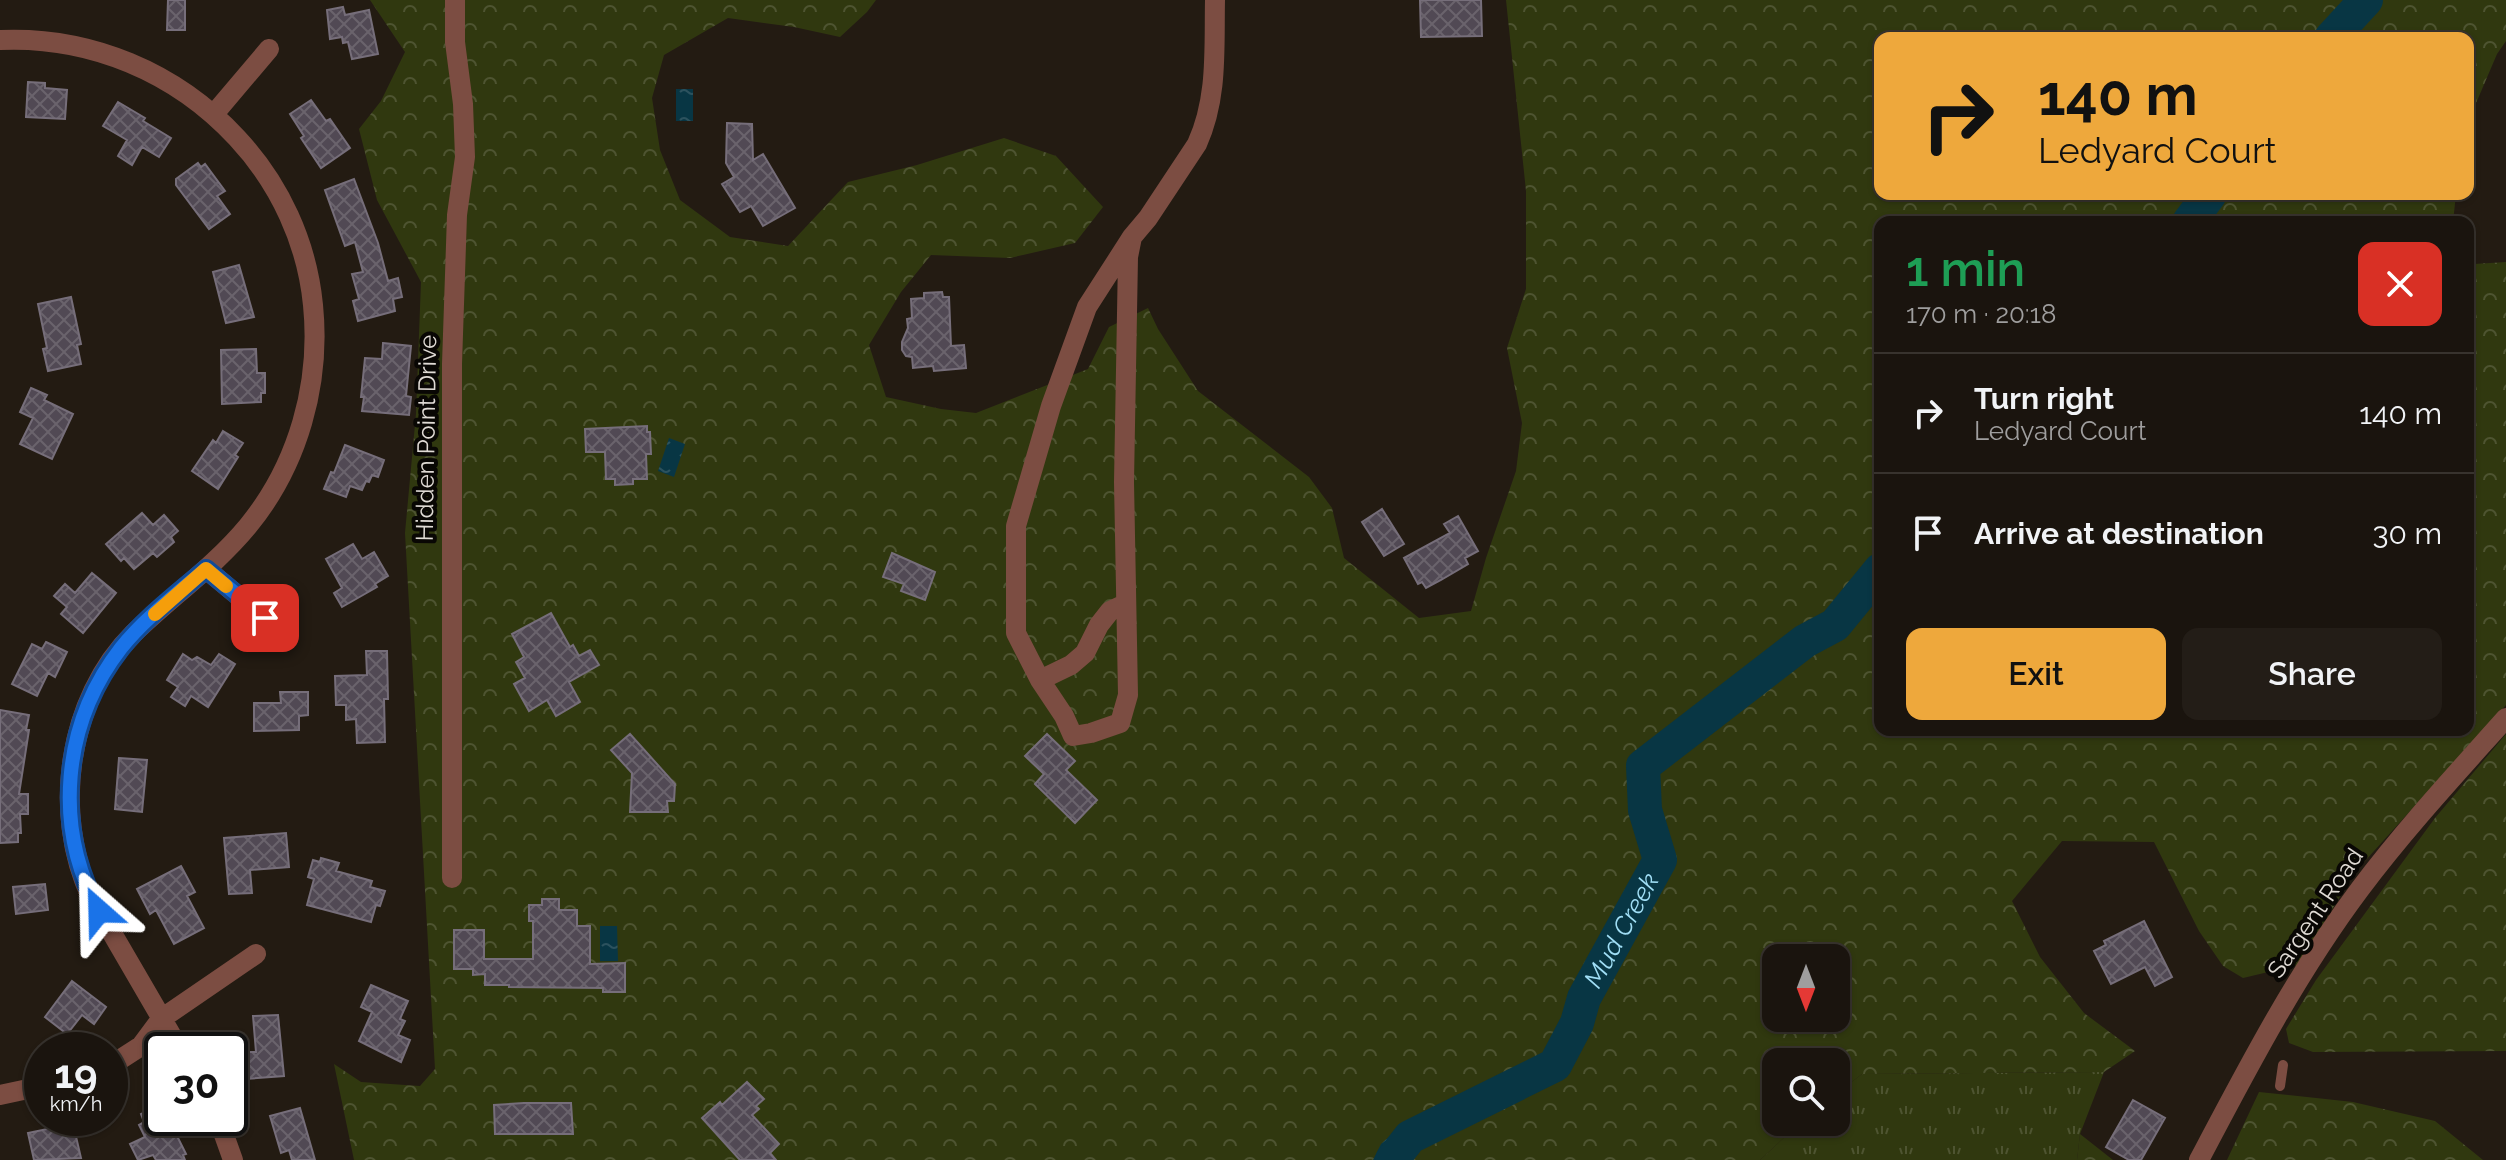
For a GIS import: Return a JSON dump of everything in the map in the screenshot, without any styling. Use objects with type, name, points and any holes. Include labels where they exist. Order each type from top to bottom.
[{"type":"street","name":"Hidden Point Drive","points":[[452,878],[452,364],[457,215],[465,157],[463,104],[455,42],[455,0]]},
{"type":"street","points":[[1132,237],[1128,257],[1124,482],[1128,695],[1120,723],[1073,736],[1016,633],[1016,526],[1051,406],[1087,307],[1132,237],[1197,144],[1208,115],[1214,83],[1215,0]]},
{"type":"street","points":[[0,40],[52,41],[114,56],[162,78],[214,114],[243,144],[278,193],[293,224],[310,284],[315,344],[312,378],[305,413],[280,478],[246,528],[206,569],[134,633],[112,661],[81,722],[70,773],[71,833],[82,874],[99,911],[169,1032]]},
{"type":"street","points":[[214,114],[269,49]]},
{"type":"street","points":[[206,569],[284,634]]},
{"type":"street","points":[[1040,680],[1071,665],[1085,653],[1110,611],[1125,604]]},
{"type":"street","name":"Sargent Road","points":[[2199,1160],[2268,1033],[2336,922],[2406,830],[2506,718]]},
{"type":"street","points":[[128,1054],[141,1046],[161,1019],[256,954]]},
{"type":"street","points":[[0,1095],[24,1090]]},
{"type":"street","points":[[224,1136],[233,1160]]},
{"type":"lane","points":[[2280,1086],[2283,1065]]},
{"type":"green space","points":[[370,0],[876,0],[840,37],[728,18],[664,55],[652,98],[660,150],[680,200],[730,237],[788,246],[848,182],[1004,138],[1056,156],[1103,207],[1075,243],[1010,258],[931,255],[901,292],[869,345],[886,397],[976,413],[1088,369],[1109,327],[1148,308],[1198,391],[1309,477],[1332,508],[1344,558],[1419,618],[1471,611],[1516,471],[1522,423],[1507,348],[1526,289],[1526,191],[1506,0],[2506,0],[2506,41],[2497,54],[2474,108],[2474,32],[1874,32],[1874,200],[2455,200],[2454,216],[1874,216],[1874,736],[2474,736],[2474,264],[2506,262],[2506,705],[2355,872],[2298,965],[2243,978],[2223,966],[2199,931],[2154,842],[2062,841],[2012,901],[2040,957],[2084,1013],[2135,1051],[2104,1072],[1862,1074],[1850,1083],[1850,1048],[1762,1048],[1762,1136],[1786,1136],[1760,1160],[354,1160],[334,1064],[361,1082],[420,1086],[435,1069],[405,533],[416,414],[421,282],[377,200],[359,129],[381,101],[405,52]]},
{"type":"green space","points":[[2506,734],[2506,1051],[2313,1052],[2289,1043],[2286,1029],[2316,980],[2435,818]]},
{"type":"green space","points":[[2104,1072],[2080,1134],[2077,1160],[1760,1160],[1786,1136],[1850,1136],[1850,1083],[1862,1074]]},
{"type":"green space","points":[[2259,1092],[2353,1102],[2435,1121],[2483,1160],[2227,1160]]},
{"type":"green space","points":[[2080,1134],[2113,1160],[2077,1160]]},
{"type":"water","points":[[676,89],[693,89],[693,121],[676,121]]},
{"type":"water","points":[[669,438],[685,444],[674,477],[658,471]]},
{"type":"water","points":[[600,926],[617,926],[618,961],[600,961]]},
{"type":"water","points":[[1403,1124],[1417,1149],[1408,1160],[1373,1160],[1381,1144]]},
{"type":"building","points":[[168,0],[185,0],[185,30],[167,30]]},
{"type":"building","points":[[1420,0],[1481,0],[1482,36],[1421,37]]},
{"type":"building","points":[[343,7],[345,15],[369,10],[378,54],[352,59],[348,42],[343,43],[342,37],[330,39],[327,10]]},
{"type":"building","points":[[28,82],[45,83],[45,88],[67,90],[65,119],[26,117]]},
{"type":"building","points":[[311,100],[326,121],[330,119],[350,148],[321,168],[301,138],[304,136],[290,114]]},
{"type":"building","points":[[118,102],[171,138],[159,157],[142,147],[132,165],[118,156],[127,140],[103,126]]},
{"type":"building","points":[[727,123],[752,124],[753,160],[763,154],[795,208],[763,226],[751,206],[740,212],[722,184],[734,177],[726,163]]},
{"type":"building","points":[[198,163],[201,167],[205,164],[225,191],[217,196],[230,214],[209,229],[176,185],[176,179]]},
{"type":"building","points":[[354,179],[378,243],[388,281],[398,278],[402,297],[393,299],[395,311],[358,321],[353,301],[359,299],[352,274],[363,272],[355,242],[345,246],[325,190]]},
{"type":"building","points":[[239,265],[254,317],[226,323],[213,272]]},
{"type":"building","points":[[942,292],[943,297],[949,297],[951,346],[964,345],[966,368],[934,371],[933,366],[913,368],[912,357],[906,356],[902,350],[908,328],[907,319],[912,318],[911,299],[924,298],[924,293]]},
{"type":"building","points":[[71,297],[81,344],[77,345],[81,364],[48,371],[43,349],[47,348],[38,304]]},
{"type":"building","points":[[383,343],[411,346],[406,396],[411,397],[409,415],[362,411],[365,358],[382,359]]},
{"type":"building","points":[[256,349],[257,373],[265,373],[265,393],[261,393],[261,402],[222,404],[221,350]]},
{"type":"building","points":[[31,388],[47,395],[44,400],[73,414],[52,459],[20,444],[33,418],[20,412]]},
{"type":"building","points":[[647,426],[651,454],[646,454],[647,479],[633,479],[633,484],[615,485],[615,479],[606,479],[605,452],[586,452],[585,429]]},
{"type":"building","points":[[223,431],[243,443],[218,489],[192,471]]},
{"type":"building","points":[[345,445],[384,460],[378,477],[372,475],[362,490],[350,486],[346,497],[324,489]]},
{"type":"building","points":[[1382,509],[1404,544],[1384,556],[1362,522]]},
{"type":"building","points":[[142,513],[153,525],[164,515],[178,531],[171,537],[174,542],[157,557],[153,553],[134,569],[124,558],[121,561],[106,544]]},
{"type":"building","points":[[1458,516],[1478,551],[1465,558],[1468,564],[1441,580],[1426,588],[1422,582],[1418,584],[1404,558],[1450,533],[1444,524]]},
{"type":"building","points":[[353,544],[362,559],[374,552],[388,576],[375,584],[377,587],[342,607],[334,593],[342,588],[326,559]]},
{"type":"building","points":[[892,553],[935,572],[925,600],[901,591],[904,584],[883,577]]},
{"type":"building","points":[[92,573],[116,593],[83,633],[61,614],[67,607],[54,596],[65,584],[75,593]]},
{"type":"building","points":[[551,613],[570,647],[573,645],[579,656],[590,650],[599,665],[569,682],[580,702],[556,716],[547,700],[529,711],[514,684],[525,678],[516,662],[524,657],[512,634]]},
{"type":"building","points":[[46,642],[67,652],[55,677],[48,673],[37,696],[12,684],[32,644],[42,649]]},
{"type":"building","points":[[366,651],[387,651],[385,742],[357,743],[356,719],[346,720],[346,705],[336,705],[335,676],[367,675]]},
{"type":"building","points":[[183,654],[211,665],[219,654],[235,664],[208,707],[191,696],[185,706],[171,697],[178,687],[167,680]]},
{"type":"building","points":[[280,692],[308,692],[308,715],[299,716],[299,730],[254,731],[254,703],[281,703]]},
{"type":"building","points":[[0,710],[29,715],[19,794],[28,794],[28,814],[20,814],[18,842],[0,843]]},
{"type":"building","points":[[630,734],[675,784],[674,801],[667,801],[668,812],[630,812],[632,773],[611,750]]},
{"type":"building","points":[[1047,734],[1075,761],[1066,770],[1097,800],[1075,823],[1035,784],[1044,774],[1025,756]]},
{"type":"building","points":[[119,758],[147,760],[142,812],[115,809]]},
{"type":"building","points":[[286,833],[289,867],[250,870],[252,893],[229,894],[224,838]]},
{"type":"building","points":[[321,858],[339,863],[336,871],[372,881],[370,887],[385,891],[380,906],[376,905],[371,922],[307,905],[314,879],[308,877],[313,860],[320,862]]},
{"type":"building","points":[[181,866],[195,892],[187,896],[204,928],[174,944],[156,910],[150,914],[137,889]]},
{"type":"building","points":[[45,884],[48,910],[16,914],[13,887]]},
{"type":"building","points":[[542,899],[559,899],[559,910],[577,910],[577,926],[590,926],[590,964],[625,963],[625,992],[603,992],[603,988],[485,985],[485,974],[473,975],[473,969],[454,969],[454,930],[484,930],[484,959],[533,959],[533,921],[529,921],[529,905],[542,905]]},
{"type":"building","points":[[2144,921],[2172,977],[2155,986],[2145,967],[2111,984],[2094,951],[2106,945],[2104,941]]},
{"type":"building","points":[[72,981],[106,1007],[94,1024],[82,1015],[69,1032],[45,1017]]},
{"type":"building","points":[[371,985],[408,1001],[400,1019],[405,1021],[398,1035],[410,1040],[401,1062],[359,1041],[372,1012],[361,1007]]},
{"type":"building","points":[[278,1015],[284,1076],[248,1079],[248,1052],[256,1052],[253,1016]]},
{"type":"building","points":[[747,1082],[764,1099],[752,1115],[779,1144],[770,1153],[776,1160],[740,1160],[702,1118]]},
{"type":"building","points":[[2133,1100],[2165,1118],[2141,1160],[2129,1160],[2106,1147]]},
{"type":"building","points":[[571,1103],[573,1134],[495,1134],[494,1105]]},
{"type":"building","points":[[300,1108],[315,1160],[292,1160],[289,1150],[281,1153],[270,1116]]},
{"type":"building","points":[[29,1136],[76,1136],[81,1158],[34,1160]]},
{"type":"building","points":[[177,1136],[186,1154],[183,1155],[185,1160],[156,1160],[153,1155],[138,1160],[130,1144],[145,1137]]},
{"type":"waterway","name":"Mud Creek","points":[[2337,32],[2366,0]]},
{"type":"waterway","name":"Mud Creek","points":[[2194,216],[2206,200]]},
{"type":"waterway","name":"Mud Creek","points":[[1392,1160],[1410,1137],[1555,1065],[1577,1023],[1584,998],[1660,860],[1645,810],[1643,766],[1805,641],[1835,625],[1874,577]]},
{"type":"slow traffic","points":[[155,614],[206,569],[226,586]]},
{"type":"route","points":[[99,911],[77,859],[71,833],[69,800],[70,773],[79,731],[99,683],[134,633],[206,569],[265,618]]}]
